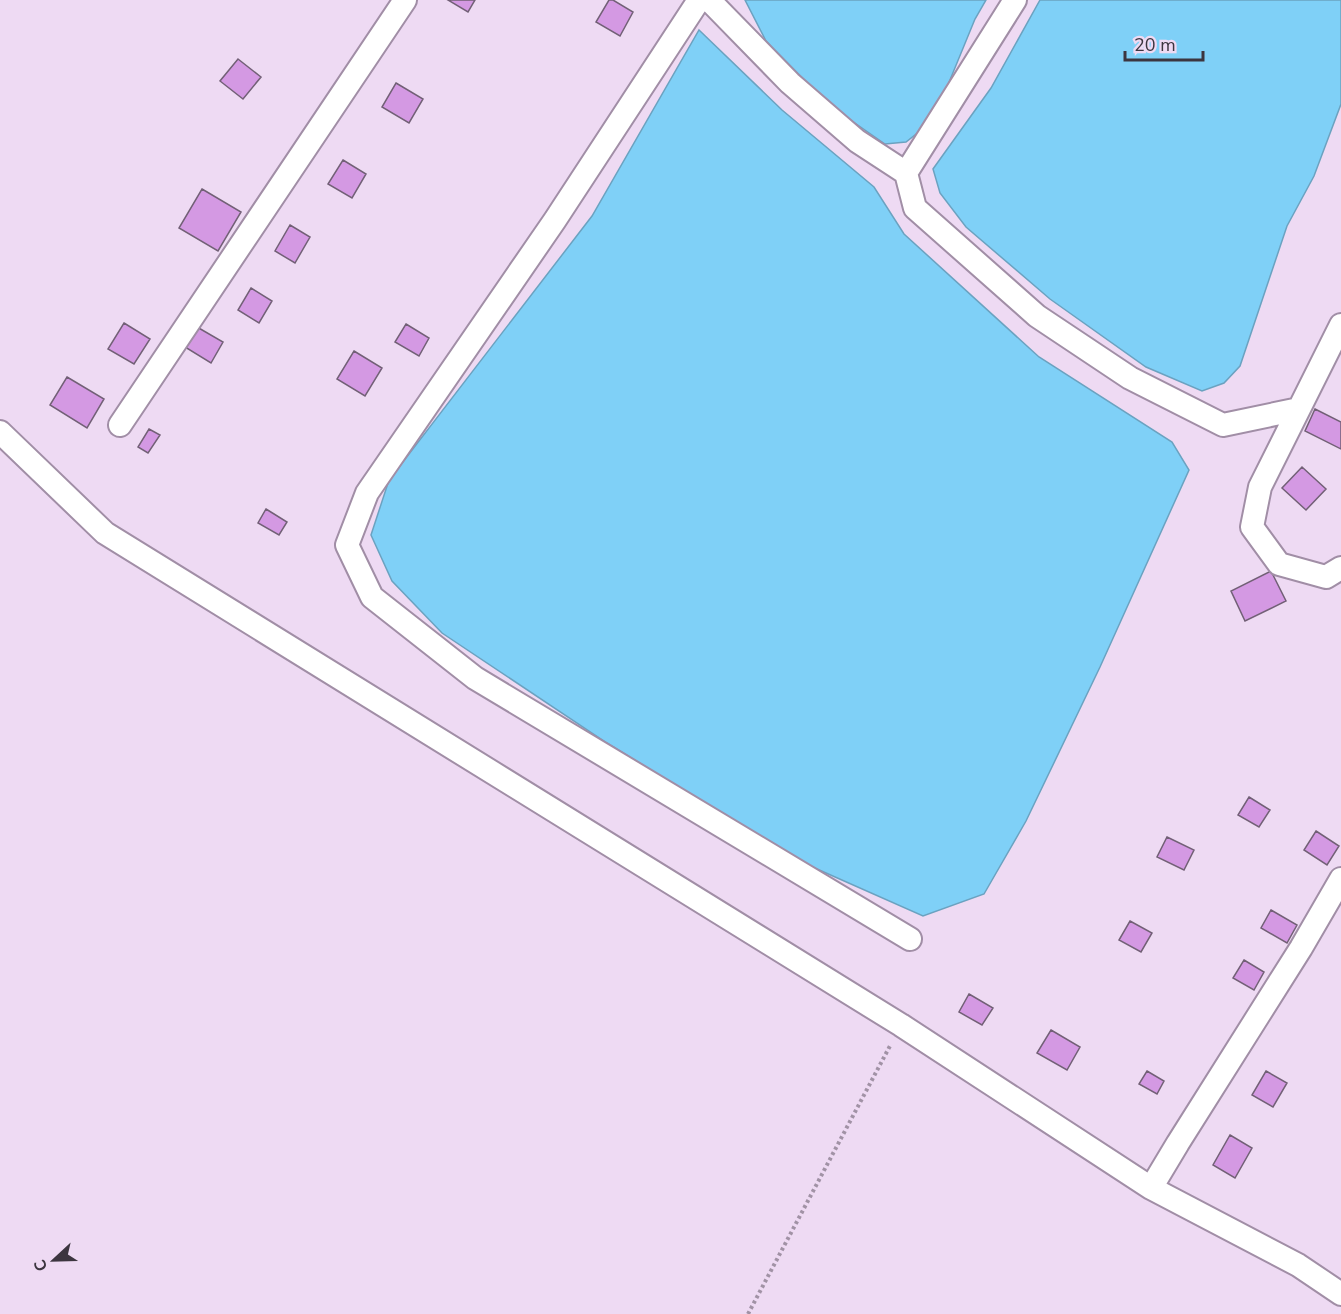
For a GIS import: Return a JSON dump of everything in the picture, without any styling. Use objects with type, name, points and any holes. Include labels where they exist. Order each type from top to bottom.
[{"type":"street","points":[[120,425],[405,0]]},
{"type":"street","points":[[699,0],[555,220],[367,493],[347,545],[372,597],[475,678],[910,939]]},
{"type":"street","points":[[709,0],[799,90],[856,141],[906,173],[915,208],[1037,316],[1130,378],[1223,425],[1299,409]]},
{"type":"street","points":[[906,173],[1015,0]]},
{"type":"street","points":[[1341,325],[1260,488],[1251,527],[1279,564],[1326,577],[1341,568]]},
{"type":"street","points":[[0,432],[105,533],[1155,1182],[1298,1265],[1341,1294]]},
{"type":"street","points":[[1155,1182],[1301,948],[1341,879]]},
{"type":"path","points":[[748,1314],[901,1024]]},
{"type":"water","points":[[745,0],[986,0],[975,19],[943,97],[925,127],[906,142],[885,144],[829,105],[766,41]]},
{"type":"water","points":[[1040,0],[1341,0],[1341,104],[1314,176],[1287,226],[1240,366],[1224,383],[1202,391],[1146,367],[1050,299],[966,227],[940,193],[933,169],[991,88]]},
{"type":"water","points":[[699,30],[782,110],[874,187],[904,234],[1039,357],[1172,442],[1189,470],[1100,667],[1026,821],[984,894],[923,916],[799,861],[607,743],[442,633],[392,581],[371,535],[389,480],[592,216]]},
{"type":"building","points":[[448,0],[475,0],[468,12]]},
{"type":"building","points":[[609,0],[633,12],[620,36],[596,22]]},
{"type":"building","points":[[238,59],[261,77],[243,99],[220,81]]},
{"type":"building","points":[[396,83],[423,99],[409,123],[382,107]]},
{"type":"building","points":[[343,160],[366,174],[352,198],[328,184]]},
{"type":"building","points":[[202,189],[241,212],[218,251],[179,228]]},
{"type":"building","points":[[290,225],[310,237],[295,263],[275,251]]},
{"type":"building","points":[[251,288],[272,301],[259,323],[238,310]]},
{"type":"building","points":[[124,323],[150,339],[134,364],[108,349]]},
{"type":"building","points":[[406,324],[429,338],[419,356],[395,342]]},
{"type":"building","points":[[197,327],[223,342],[211,363],[185,347]]},
{"type":"building","points":[[354,351],[382,368],[365,396],[337,379]]},
{"type":"building","points":[[67,377],[104,399],[87,428],[50,405]]},
{"type":"building","points":[[1315,409],[1341,422],[1341,449],[1305,431]]},
{"type":"building","points":[[149,429],[160,435],[148,453],[138,447]]},
{"type":"building","points":[[1302,467],[1326,489],[1306,510],[1282,488]]},
{"type":"building","points":[[266,509],[287,522],[279,535],[258,523]]},
{"type":"building","points":[[1271,571],[1286,601],[1245,621],[1231,591]]},
{"type":"building","points":[[1249,797],[1270,810],[1259,827],[1238,815]]},
{"type":"building","points":[[1316,831],[1339,846],[1327,865],[1304,850]]},
{"type":"building","points":[[1167,837],[1194,850],[1184,870],[1157,857]]},
{"type":"building","points":[[1271,910],[1297,925],[1287,943],[1261,928]]},
{"type":"building","points":[[1130,921],[1152,933],[1141,952],[1119,940]]},
{"type":"building","points":[[1244,960],[1264,972],[1254,990],[1233,978]]},
{"type":"building","points":[[969,994],[993,1008],[982,1025],[959,1012]]},
{"type":"building","points":[[1051,1030],[1080,1047],[1067,1070],[1037,1053]]},
{"type":"building","points":[[1147,1071],[1164,1081],[1157,1094],[1139,1084]]},
{"type":"building","points":[[1266,1071],[1287,1083],[1273,1107],[1252,1095]]},
{"type":"building","points":[[1230,1135],[1252,1148],[1235,1178],[1213,1165]]}]
